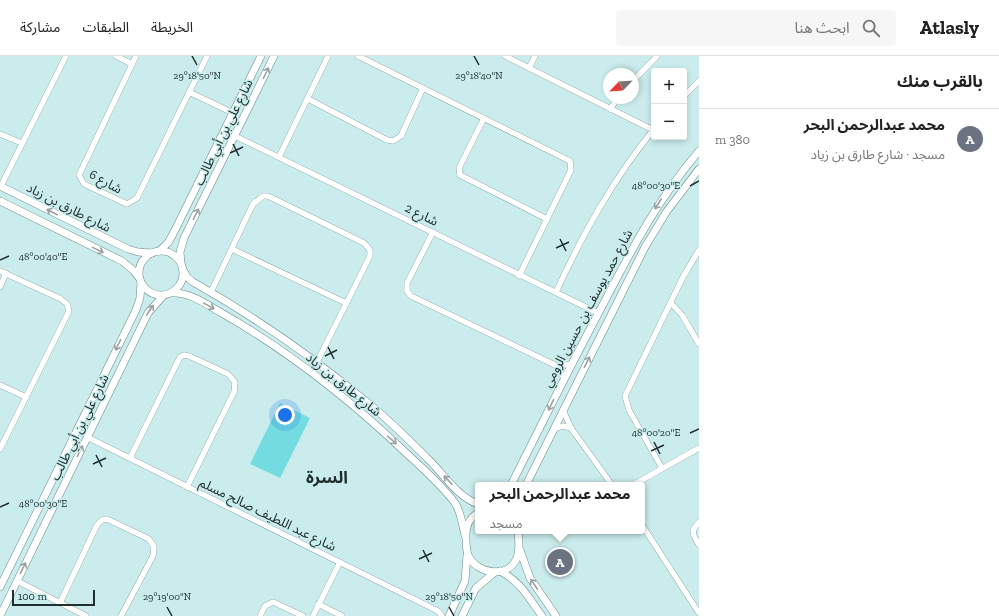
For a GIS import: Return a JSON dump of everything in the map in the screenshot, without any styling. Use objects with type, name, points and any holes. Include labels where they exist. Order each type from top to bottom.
[{"type":"street","points":[[1,186],[66,56]]},
{"type":"street","points":[[116,56],[132,64]]},
{"type":"street","name":"شارع 6","points":[[136,56],[80,170],[79,178],[84,184],[126,204],[135,200],[208,56]]},
{"type":"street","name":"شارع علي بن أبي طالب","points":[[155,252],[168,243],[174,232],[261,56]]},
{"type":"street","name":"شارع علي بن أبي طالب","points":[[182,267],[180,252],[184,238],[274,56]]},
{"type":"street","points":[[279,157],[328,56]]},
{"type":"street","points":[[358,56],[570,161],[571,170],[519,276]]},
{"type":"street","points":[[505,56],[651,128]]},
{"type":"street","points":[[529,68],[535,56]]},
{"type":"street","points":[[639,75],[657,56]]},
{"type":"street","points":[[687,93],[699,81]]},
{"type":"street","points":[[308,99],[387,140],[393,141],[401,136],[423,88]]},
{"type":"street","points":[[190,92],[232,113]]},
{"type":"street","points":[[610,109],[614,104]]},
{"type":"street","points":[[484,118],[459,168],[460,175],[548,219]]},
{"type":"street","points":[[556,292],[595,213],[627,163],[651,132]]},
{"type":"street","points":[[0,134],[22,143]]},
{"type":"street","name":"شارع 2","points":[[235,136],[433,232],[519,276],[556,292],[598,313]]},
{"type":"street","name":"شارع حمد يوسف بن حسين الرومي","points":[[513,482],[571,364],[639,235],[673,182],[699,152]]},
{"type":"street","name":"شارع حمد يوسف بن حسين الرومي","points":[[528,482],[645,247],[667,211],[699,169]]},
{"type":"street","points":[[683,170],[687,176],[692,178]]},
{"type":"street","points":[[673,182],[680,184],[682,190]]},
{"type":"street","name":"شارع طارق بن زياد","points":[[1,186],[128,249],[138,252],[155,252]]},
{"type":"street","points":[[211,292],[255,202],[260,197],[268,196],[364,243],[368,246],[370,256],[317,362]]},
{"type":"street","name":"شارع طارق بن زياد","points":[[0,201],[123,262],[141,281]]},
{"type":"street","points":[[65,234],[70,227],[71,221]]},
{"type":"street","points":[[75,238],[76,230],[81,226]]},
{"type":"street","points":[[174,232],[179,238],[184,238]]},
{"type":"street","points":[[433,232],[407,284],[409,294],[557,366],[564,378]]},
{"type":"street","points":[[232,248],[346,303]]},
{"type":"street","points":[[662,468],[628,410],[625,396],[683,277],[699,250]]},
{"type":"street","points":[[155,252],[170,253],[182,267],[180,285],[172,293],[163,296],[150,292],[141,281],[141,264],[155,252]]},
{"type":"street","name":"شارع طارق بن زياد","points":[[182,267],[189,280],[277,332],[317,362],[402,433],[464,497],[475,502]]},
{"type":"street","points":[[0,270],[61,299],[69,308],[68,314],[0,450]]},
{"type":"street","points":[[0,287],[6,274]]},
{"type":"street","name":"شارع علي بن أبي طالب","points":[[0,587],[139,302],[141,281]]},
{"type":"street","name":"شارع طارق بن زياد","points":[[172,293],[190,296],[270,342],[329,386],[420,466],[455,504],[459,511],[465,535],[467,553]]},
{"type":"street","name":"شارع علي بن أبي طالب","points":[[0,616],[150,309],[163,296]]},
{"type":"street","points":[[671,303],[682,315],[699,344]]},
{"type":"street","points":[[253,332],[261,331],[263,326],[261,322]]},
{"type":"street","points":[[128,324],[136,324],[139,331]]},
{"type":"street","points":[[270,342],[268,335],[271,332],[277,332]]},
{"type":"street","points":[[130,458],[180,357],[184,355],[189,356],[228,374],[234,382],[235,389],[187,486]]},
{"type":"street","points":[[557,366],[571,364]]},
{"type":"street","points":[[0,385],[26,397]]},
{"type":"street","points":[[563,410],[571,428],[610,482]]},
{"type":"street","points":[[554,429],[562,426],[571,428]]},
{"type":"street","name":"شارع عبد اللطيف صالح مسلم","points":[[87,437],[438,611],[442,616]]},
{"type":"street","points":[[638,482],[699,448]]},
{"type":"street","points":[[526,456],[530,462],[538,462]]},
{"type":"street","points":[[38,509],[42,515],[49,515]]},
{"type":"street","points":[[465,535],[470,520],[475,516]]},
{"type":"street","points":[[60,603],[96,527],[100,521],[106,519],[149,539],[154,547],[153,556],[121,616]]},
{"type":"street","points":[[699,522],[693,530],[694,536],[699,545]]},
{"type":"street","points":[[29,527],[31,524],[37,523],[41,528],[41,532]]},
{"type":"street","points":[[645,530],[699,613]]},
{"type":"street","points":[[518,534],[519,548],[524,567],[556,616]]},
{"type":"street","points":[[462,616],[476,588],[497,572],[513,564],[519,548]]},
{"type":"street","points":[[467,553],[477,567],[485,571],[497,572],[514,579],[521,586],[542,616]]},
{"type":"street","points":[[449,616],[465,581],[467,553]]},
{"type":"street","points":[[313,616],[340,562]]},
{"type":"street","points":[[17,581],[86,616]]},
{"type":"street","points":[[260,616],[265,606],[273,602],[303,616]]},
{"type":"street","points":[[318,604],[342,616]]},
{"type":"street","points":[[438,611],[453,608]]},
{"type":"shaded area","points":[[280,403],[310,418],[280,478],[250,464]]},
{"type":"place","name":"محمد عبدالرحمن البحر","points":[[560,562]]},
{"type":"district","name":"السرة","points":[[327,477]]}]
